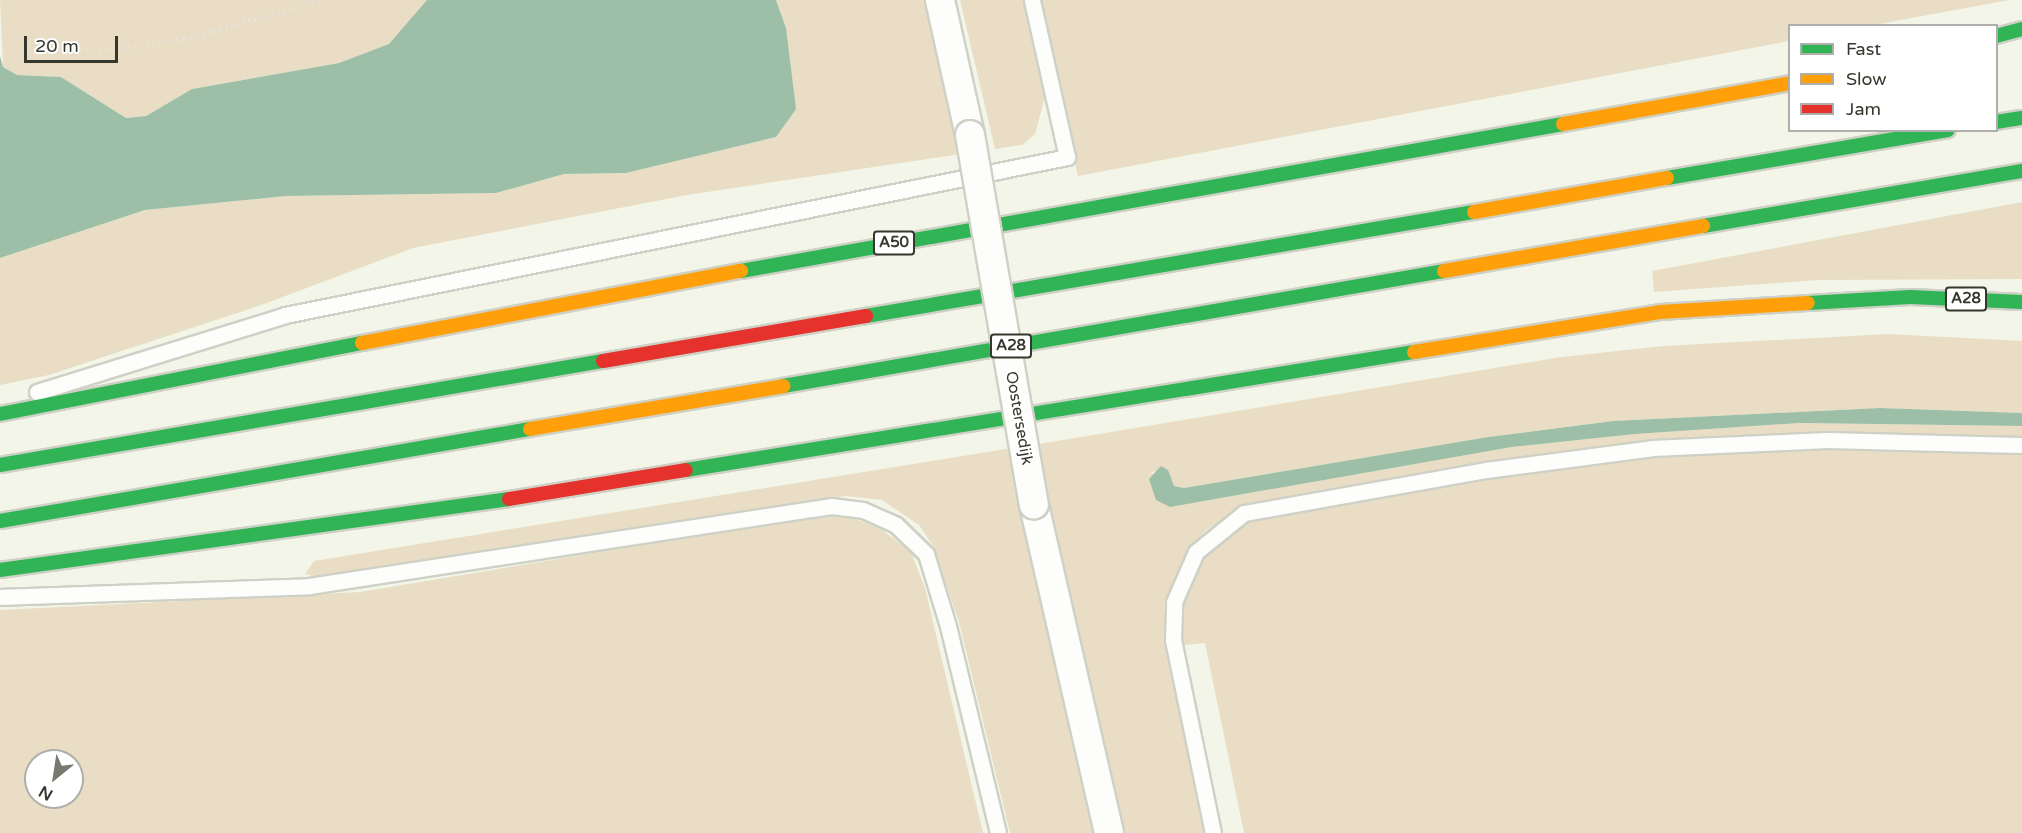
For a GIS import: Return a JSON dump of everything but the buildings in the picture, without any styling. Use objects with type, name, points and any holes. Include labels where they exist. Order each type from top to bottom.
[{"type":"highway","points":[[1998,35],[2022,29]]},
{"type":"highway","name":"A50","points":[[0,414],[667,284],[1788,83]]},
{"type":"highway","points":[[1998,122],[2022,118]]},
{"type":"highway","points":[[0,465],[1935,132]]},
{"type":"highway","name":"A28","points":[[0,521],[2022,171]]},
{"type":"highway","name":"A28","points":[[0,570],[457,507],[1660,312],[1910,297],[2022,302]]},
{"type":"street","name":"Oostersedijk","points":[[940,0],[970,135],[1034,505],[1109,833]]},
{"type":"lane","points":[[0,404],[285,315],[1067,157],[1032,0]]},
{"type":"lane","points":[[1213,833],[1173,639],[1173,611],[1179,585],[1196,552],[1244,513],[1486,470],[1652,448],[1828,440],[2022,445]]},
{"type":"lane","points":[[0,597],[309,586],[831,506],[863,510],[896,525],[926,554],[948,626],[998,833]]},
{"type":"path","points":[[21,50],[117,49],[184,39],[324,0]]},
{"type":"shaded area","points":[[0,0],[427,0],[390,44],[339,63],[192,89],[146,116],[126,118],[61,77],[17,75],[3,67]]},
{"type":"shaded area","points":[[427,0],[776,0],[786,28],[796,109],[776,137],[626,173],[564,174],[496,193],[286,196],[145,210],[0,258],[0,56],[3,67],[17,75],[61,77],[126,118],[146,116],[192,89],[339,63],[389,44]]},
{"type":"shaded area","points":[[776,0],[932,0],[961,154],[687,195],[413,248],[264,304],[49,375],[0,385],[0,258],[145,210],[285,196],[496,193],[564,174],[626,173],[776,137],[786,28]]},
{"type":"shaded area","points":[[960,0],[1024,0],[1046,93],[1035,134],[1022,145],[995,149]]},
{"type":"shaded area","points":[[1037,0],[2009,0],[1879,24],[1788,24],[1788,41],[1078,176]]},
{"type":"shaded area","points":[[2022,202],[2022,279],[1819,280],[1654,292],[1652,271]]},
{"type":"shaded area","points":[[1888,334],[2022,341],[2022,413],[1880,408],[1613,421],[1488,437],[1184,488],[1174,486],[1167,470],[1151,472],[1193,503],[1512,447],[1635,434],[1800,423],[2022,426],[2022,438],[1828,433],[1485,463],[1241,507],[1205,531],[1190,548],[1167,601],[1167,634],[1206,833],[1120,833],[1088,708],[1039,444],[1561,357],[1664,346]]},
{"type":"shaded area","points":[[1880,408],[2022,413],[2022,426],[1800,423],[1635,434],[1512,447],[1170,507],[1156,500],[1149,479],[1161,466],[1168,470],[1174,486],[1184,488],[1488,437],[1613,421]]},
{"type":"shaded area","points":[[1828,447],[2022,452],[2022,833],[1244,833],[1205,643],[1182,645],[1180,638],[1181,603],[1202,556],[1247,520],[1487,477],[1653,455]]},
{"type":"shaded area","points":[[1012,448],[1100,833],[1010,833],[959,622],[933,546],[919,525],[882,500],[846,496],[321,578],[305,574],[314,561]]},
{"type":"shaded area","points":[[826,514],[853,518],[881,529],[911,552],[925,588],[983,833],[0,833],[0,610],[360,592]]},
{"type":"traffic: fast","points":[[1998,35],[2022,29]]},
{"type":"traffic: fast","points":[[1998,122],[2022,118]]},
{"type":"traffic: fast","points":[[741,271],[1563,124]]},
{"type":"traffic: fast","points":[[1667,178],[1936,132]]},
{"type":"traffic: fast","points":[[1703,226],[2022,171]]},
{"type":"traffic: fast","points":[[866,316],[1474,212]]},
{"type":"traffic: fast","points":[[783,386],[1444,271]]},
{"type":"traffic: fast","points":[[1808,303],[1910,297],[2022,302]]},
{"type":"traffic: fast","points":[[0,414],[362,343]]},
{"type":"traffic: fast","points":[[686,470],[1414,352]]},
{"type":"traffic: fast","points":[[0,465],[603,361]]},
{"type":"traffic: fast","points":[[0,521],[530,429]]},
{"type":"traffic: fast","points":[[0,570],[509,499]]},
{"type":"traffic: slow","points":[[1563,124],[1788,83]]},
{"type":"traffic: slow","points":[[1474,212],[1667,178]]},
{"type":"traffic: slow","points":[[1444,271],[1703,226]]},
{"type":"traffic: slow","points":[[362,343],[741,271]]},
{"type":"traffic: slow","points":[[1414,352],[1660,312],[1808,303]]},
{"type":"traffic: slow","points":[[530,429],[783,386]]},
{"type":"traffic: jam","points":[[603,361],[866,316]]},
{"type":"traffic: jam","points":[[509,499],[686,470]]}]
